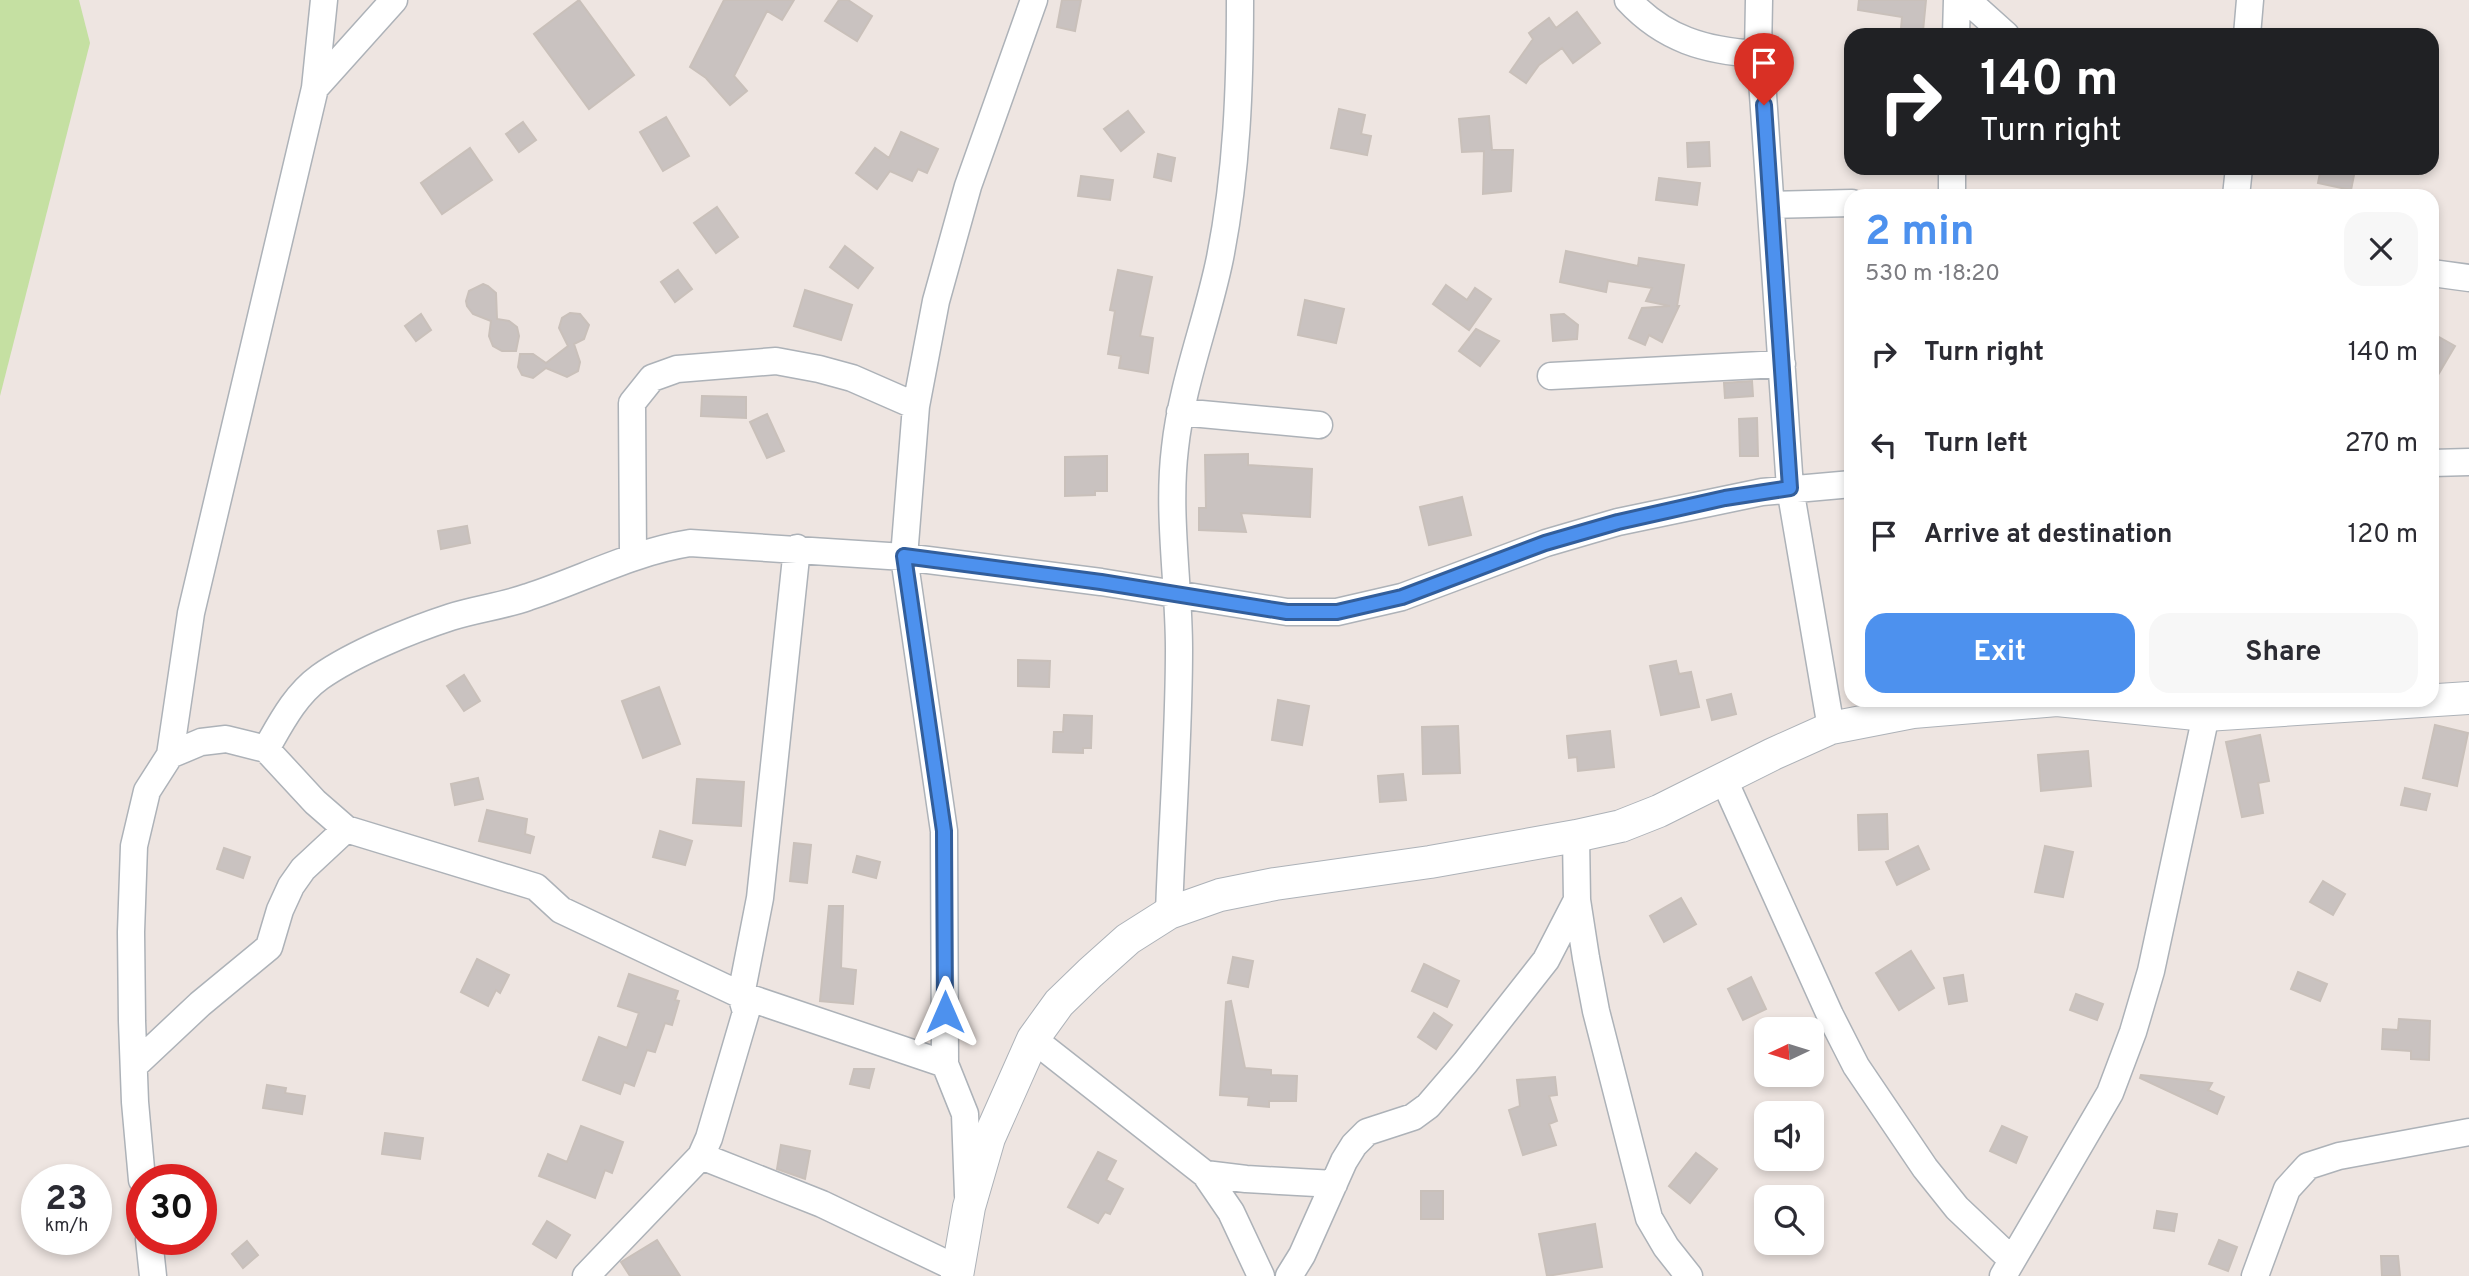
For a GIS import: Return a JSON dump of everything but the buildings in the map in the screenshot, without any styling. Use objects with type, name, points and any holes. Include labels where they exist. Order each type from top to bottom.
[{"type":"street","points":[[141,1164],[134,1066],[131,932],[134,846],[147,791],[170,755],[191,612],[315,88],[324,0]]},
{"type":"street","points":[[315,88],[394,0]]},
{"type":"street","points":[[969,1207],[965,1114],[945,1064],[944,831],[904,556],[916,406],[936,301],[968,186],[1034,0]]},
{"type":"street","points":[[1170,913],[1179,651],[1174,451],[1180,412],[1220,259],[1233,179],[1240,103],[1240,0]]},
{"type":"street","points":[[1628,0],[1646,19],[1689,42],[1726,52],[1758,54]]},
{"type":"street","points":[[1759,0],[1758,54],[1790,488],[1831,728]]},
{"type":"street","points":[[1955,28],[1957,0]]},
{"type":"street","points":[[1967,0],[1998,28]]},
{"type":"street","points":[[2248,28],[2250,0]]},
{"type":"street","points":[[1771,205],[1844,203]]},
{"type":"street","points":[[2439,274],[2469,278]]},
{"type":"street","points":[[633,556],[632,403],[652,378],[677,369],[776,361],[852,378],[916,406]]},
{"type":"street","points":[[1551,376],[1782,365]]},
{"type":"street","points":[[1180,412],[1319,425]]},
{"type":"street","points":[[2439,463],[2469,462]]},
{"type":"street","points":[[266,749],[296,699],[320,677],[364,653],[424,627],[530,597],[633,556],[690,543],[904,556],[1101,582],[1287,612],[1337,612],[1402,597],[1545,543],[1618,522],[1725,498],[1790,488],[1844,485]]},
{"type":"street","points":[[586,1276],[701,1156],[709,1138],[746,1012],[741,995],[760,898],[797,548]]},
{"type":"street","points":[[2439,699],[2469,698]]},
{"type":"street","points":[[701,1156],[822,1204],[958,1272],[969,1207],[989,1139],[1033,1039],[1059,1003],[1090,973],[1128,939],[1170,913],[1220,895],[1430,862],[1621,826],[1659,811],[1831,728],[1913,712],[1973,707]]},
{"type":"street","points":[[2186,707],[2231,707]]},
{"type":"street","points":[[1724,780],[1830,1015],[1856,1066],[1933,1178],[2008,1268],[2110,1093],[2133,1032],[2151,971],[2205,708]]},
{"type":"street","points":[[170,755],[201,742],[226,739],[266,749],[315,802],[346,829],[536,887],[561,910],[741,995],[945,1064]]},
{"type":"street","points":[[134,1066],[200,1004],[269,947],[280,910],[291,886],[303,869],[346,829]]},
{"type":"street","points":[[1576,836],[1577,900],[1596,1011],[1649,1218],[1666,1247],[1689,1276]]},
{"type":"street","points":[[1289,1276],[1302,1255],[1354,1145],[1367,1132],[1413,1116],[1428,1106],[1546,960],[1577,900]]},
{"type":"street","points":[[1033,1039],[1205,1174],[1231,1212],[1261,1276]]},
{"type":"street","points":[[2255,1276],[2287,1189],[2308,1166],[2339,1156],[2469,1132]]},
{"type":"street","points":[[1205,1174],[1334,1184]]},
{"type":"street","points":[[150,1255],[152,1276]]},
{"type":"green space","points":[[0,0],[79,0],[90,43],[0,396]]},
{"type":"route","points":[[945,1012],[944,831],[904,556],[1101,582],[1287,612],[1337,612],[1402,597],[1545,543],[1618,522],[1725,498],[1790,488],[1764,105]]}]
